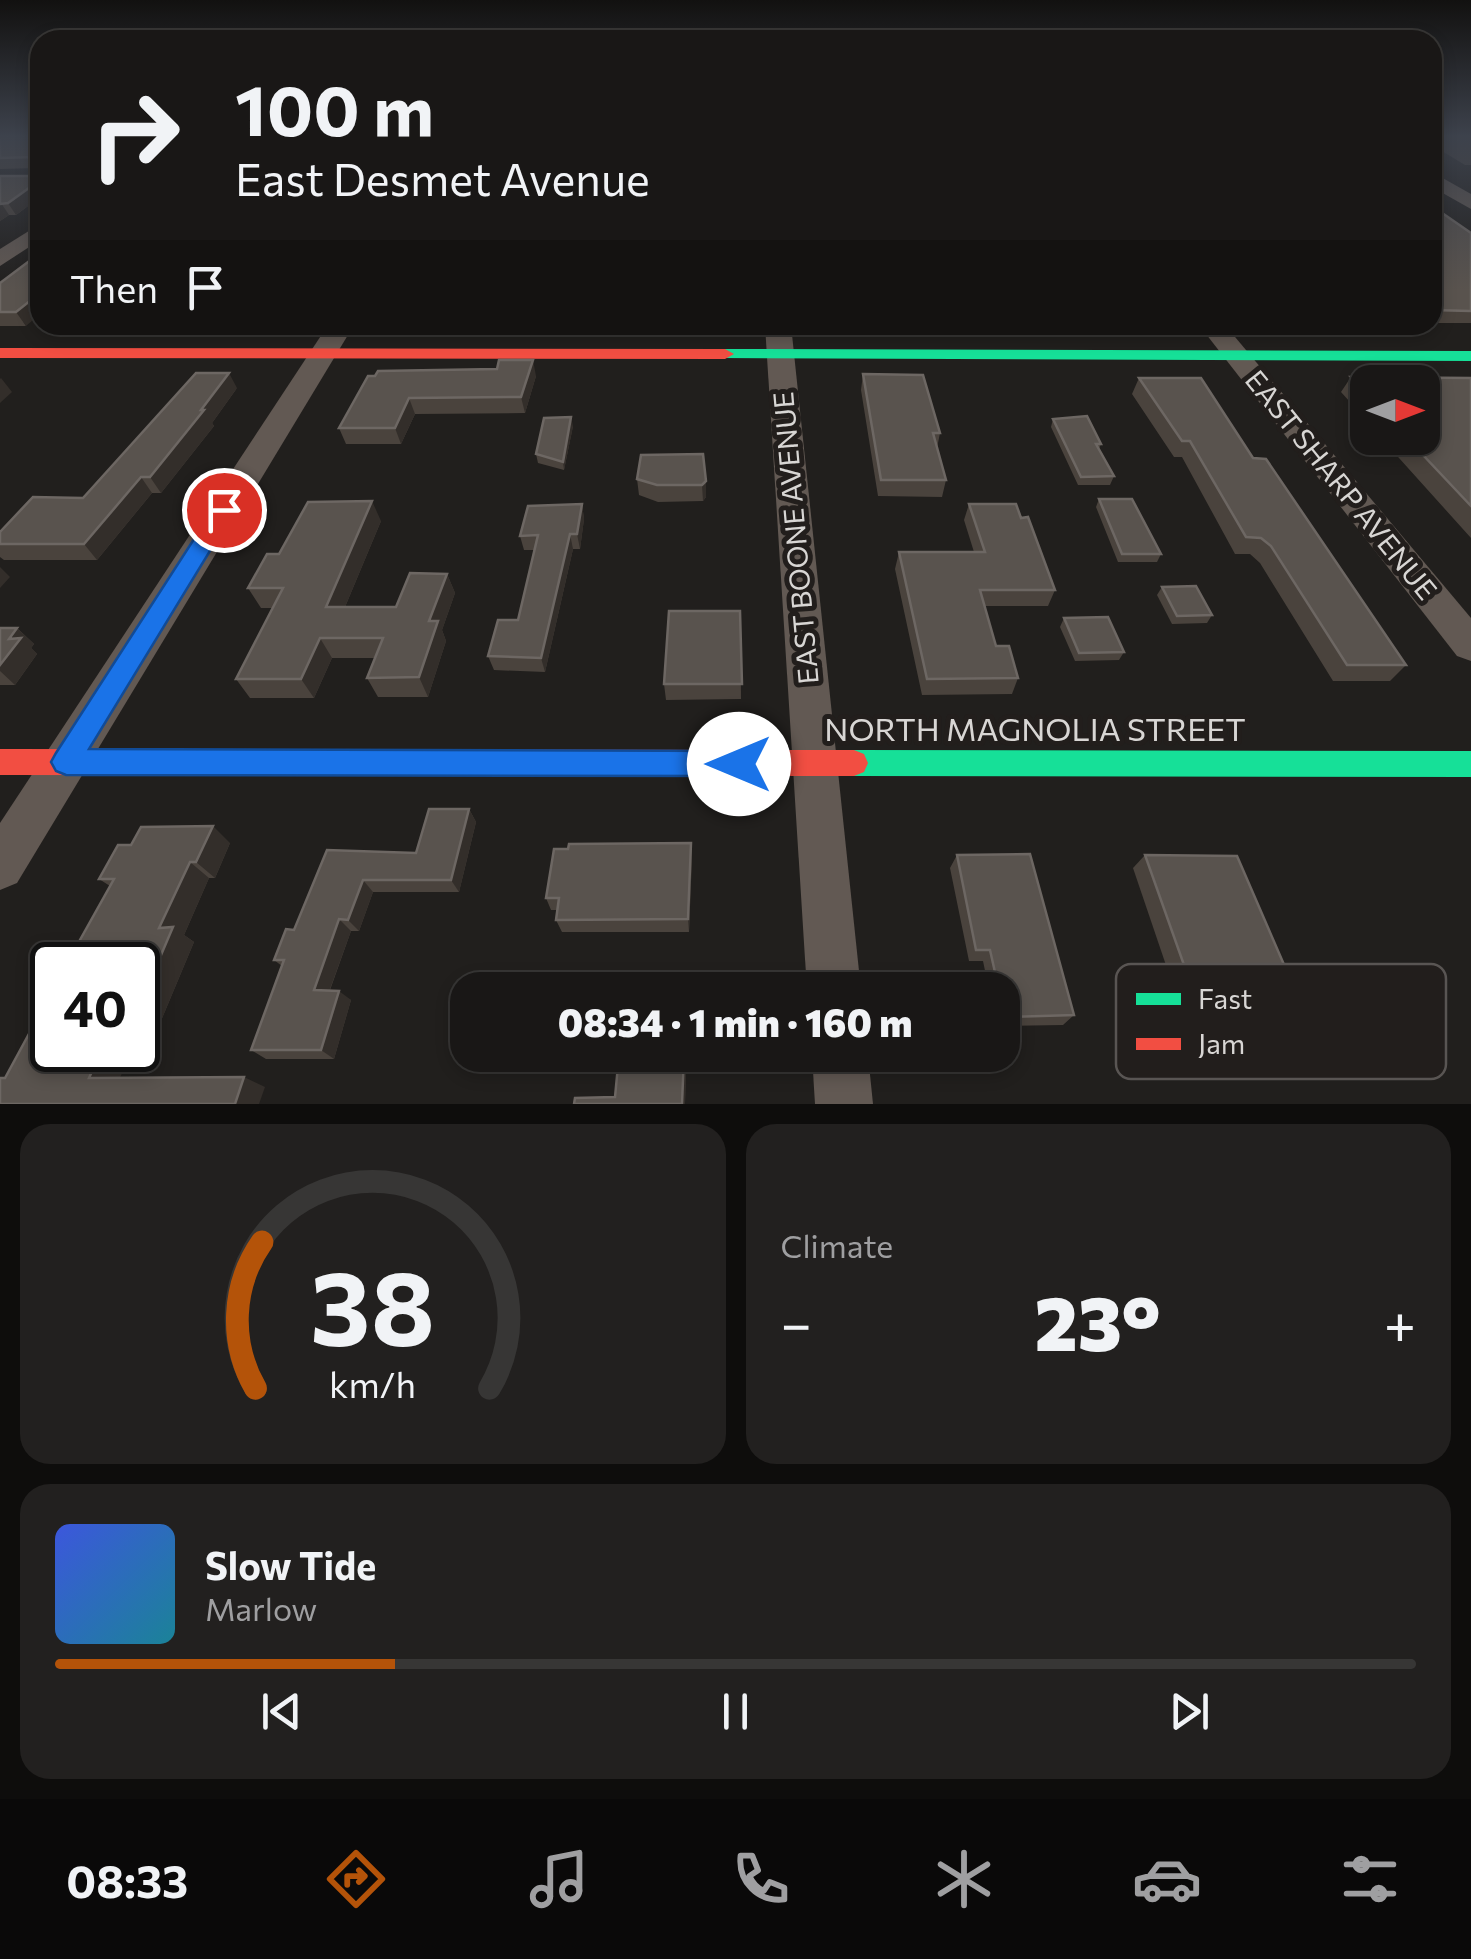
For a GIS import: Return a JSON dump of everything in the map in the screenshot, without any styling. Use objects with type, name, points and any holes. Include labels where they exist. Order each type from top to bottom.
[{"type":"street","points":[[1447,188],[1471,202]]},
{"type":"street","points":[[0,260],[30,238]]},
{"type":"street","name":"EAST SHARP AVENUE","points":[[1220,335],[1471,645]]},
{"type":"street","points":[[0,353],[332,339],[779,340],[1237,356],[1471,356]]},
{"type":"street","points":[[0,866],[332,339]]},
{"type":"street","name":"EAST BOONE AVENUE","points":[[779,340],[832,972]]},
{"type":"street","name":"NORTH MAGNOLIA STREET","points":[[0,762],[434,766],[1471,764]]},
{"type":"street","points":[[841,1072],[844,1104]]},
{"type":"building","points":[[0,188],[30,188],[8,203],[0,204]]},
{"type":"building","points":[[1442,213],[1471,233],[1471,311],[1442,310]]},
{"type":"building","points":[[30,260],[30,301],[16,312],[0,312],[0,283]]},
{"type":"building","points":[[499,360],[533,360],[521,397],[409,398],[395,428],[339,428],[368,376],[375,376],[378,371],[497,369]]},
{"type":"building","points":[[196,373],[229,373],[150,477],[141,477],[84,544],[0,544],[0,532],[33,497],[83,498]]},
{"type":"building","points":[[863,374],[923,375],[940,433],[933,433],[946,480],[881,480]]},
{"type":"building","points":[[1139,378],[1201,378],[1253,458],[1266,459],[1406,665],[1347,665],[1271,546],[1261,538],[1246,537],[1190,441],[1182,441]]},
{"type":"building","points":[[1440,378],[1471,378],[1471,506],[1423,455],[1440,455]]},
{"type":"building","points":[[1087,416],[1101,444],[1096,444],[1114,476],[1081,477],[1053,419]]},
{"type":"building","points":[[571,417],[563,462],[536,454],[544,418]]},
{"type":"building","points":[[703,454],[706,481],[702,485],[657,485],[637,479],[641,455]]},
{"type":"building","points":[[1099,499],[1132,499],[1161,554],[1122,554]]},
{"type":"building","points":[[372,501],[326,607],[396,607],[410,573],[447,574],[429,621],[438,621],[419,677],[367,678],[383,638],[320,638],[301,679],[236,679],[283,588],[248,588],[267,554],[279,554],[308,502]]},
{"type":"building","points":[[582,504],[577,534],[570,534],[541,658],[488,656],[498,620],[518,620],[538,535],[520,536],[528,506]]},
{"type":"building","points":[[969,504],[1016,504],[1021,518],[1028,517],[1055,590],[980,590],[996,646],[1009,646],[1018,678],[927,679],[899,552],[985,552]]},
{"type":"building","points":[[1196,586],[1212,615],[1177,616],[1162,587]]},
{"type":"building","points":[[669,611],[740,611],[742,684],[664,684]]},
{"type":"building","points":[[1108,617],[1124,652],[1079,653],[1064,618]]},
{"type":"building","points":[[0,628],[17,628],[9,639],[21,638],[0,665]]},
{"type":"building","points":[[429,809],[469,809],[451,880],[363,880],[348,920],[339,919],[314,990],[339,991],[321,1050],[251,1050],[284,960],[274,960],[286,929],[294,930],[327,850],[416,853]]},
{"type":"building","points":[[213,826],[196,862],[190,862],[159,928],[173,927],[160,957],[160,942],[79,942],[114,879],[99,879],[118,845],[131,845],[141,827]]},
{"type":"building","points":[[691,843],[688,919],[556,920],[559,898],[546,898],[554,849],[568,849],[569,844]]},
{"type":"building","points":[[1030,854],[1074,1015],[1020,1017],[1020,972],[995,972],[990,950],[976,950],[957,855]]},
{"type":"building","points":[[1145,855],[1237,856],[1284,964],[1184,964]]},
{"type":"building","points":[[30,1032],[30,1072],[92,1072],[89,1078],[244,1077],[235,1104],[0,1104],[0,1078],[5,1078]]},
{"type":"building","points":[[617,1072],[683,1072],[682,1104],[574,1104],[575,1098],[615,1097]]},
{"type":"traffic: fast","points":[[725,354],[1471,356]]},
{"type":"traffic: fast","points":[[854,763],[1471,764]]},
{"type":"traffic: jam","points":[[0,353],[725,354]]},
{"type":"traffic: jam","points":[[0,762],[854,763]]},
{"type":"route","points":[[224,510],[66,762],[739,764]]}]
